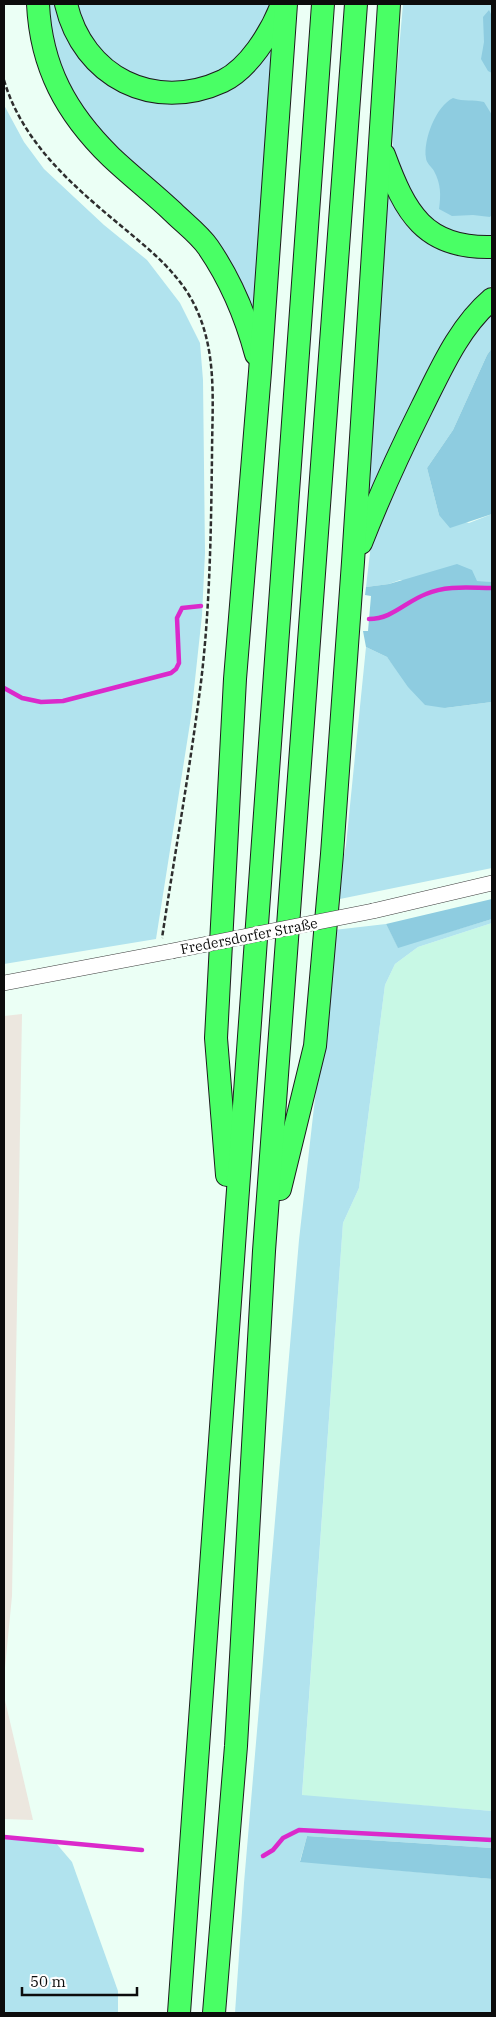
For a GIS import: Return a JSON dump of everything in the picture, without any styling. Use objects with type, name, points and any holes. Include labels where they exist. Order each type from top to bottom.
[{"type":"highway","points":[[38,4],[41,35],[47,59],[63,98],[75,117],[112,158],[161,200],[207,246],[226,278],[250,330],[260,372]]},
{"type":"highway","points":[[66,4],[70,22],[85,49],[100,66],[127,83],[151,91],[173,94],[198,90],[224,80],[251,58],[268,34],[282,4]]},
{"type":"highway","points":[[232,1252],[216,1038],[235,679],[260,372],[286,4]]},
{"type":"highway","points":[[179,2013],[232,1252],[323,4]]},
{"type":"highway","points":[[214,2013],[236,1746],[264,1251],[356,4]]},
{"type":"highway","points":[[264,1251],[315,1046],[332,854],[353,562],[389,4]]},
{"type":"highway","points":[[380,146],[395,186],[408,209],[423,227],[443,240],[476,248],[492,248]]},
{"type":"highway","points":[[353,562],[408,435],[453,345],[492,299]]},
{"type":"street","name":"Fredersdorfer Straße","points":[[4,983],[373,910],[492,883]]},
{"type":"path","points":[[4,80],[18,114],[33,140],[55,166],[84,195],[159,258],[173,273],[189,296],[198,314],[210,352],[214,393],[211,552],[207,621],[198,700],[161,944],[167,952]]},
{"type":"shaded area","points":[[48,4],[58,4],[67,34],[175,104],[280,30],[258,328],[239,277],[216,244],[118,152],[72,94],[50,36]]},
{"type":"shaded area","points":[[74,4],[271,4],[259,34],[220,73],[174,85],[131,76],[91,44]]},
{"type":"shaded area","points":[[403,4],[492,4],[492,240],[442,231],[414,209],[393,153],[392,129]]},
{"type":"shaded area","points":[[489,10],[492,16],[492,73],[488,71],[481,59],[484,42],[483,17]]},
{"type":"shaded area","points":[[453,98],[484,102],[492,115],[492,214],[490,217],[473,215],[452,216],[439,209],[439,185],[434,171],[426,160],[427,142],[436,116],[441,108]]},
{"type":"shaded area","points":[[4,105],[24,142],[44,169],[104,225],[147,260],[180,303],[200,343],[203,380],[205,553],[202,615],[191,717],[156,939],[4,964]]},
{"type":"shaded area","points":[[385,184],[402,219],[412,232],[425,241],[455,253],[492,256],[492,285],[470,308],[361,520]]},
{"type":"shaded area","points":[[492,310],[492,348],[487,355],[453,430],[427,468],[439,515],[469,523],[492,514],[492,582],[400,580],[389,584],[366,587],[371,544],[387,502],[456,357]]},
{"type":"shaded area","points":[[492,348],[492,514],[450,528],[439,515],[427,468],[453,430],[487,355]]},
{"type":"shaded area","points":[[457,564],[472,570],[477,581],[492,582],[492,702],[445,708],[425,705],[408,687],[387,657],[366,647],[363,631],[368,631],[371,596],[365,595],[366,587],[389,584]]},
{"type":"shaded area","points":[[366,647],[387,657],[397,670],[445,708],[492,702],[492,868],[335,900],[346,845]]},
{"type":"shaded area","points":[[492,899],[492,919],[398,948],[386,924]]},
{"type":"shaded area","points":[[492,919],[492,923],[418,947],[395,964],[385,985],[359,1188],[343,1223],[302,1795],[492,1811],[492,1848],[307,1836],[300,1861],[492,1879],[492,2013],[235,2013],[244,1883],[299,1240],[334,930],[386,924],[398,947]]},
{"type":"shaded area","points":[[22,1014],[12,1596],[4,1678],[4,1016]]},
{"type":"shaded area","points":[[4,1696],[33,1820],[4,1819]]},
{"type":"shaded area","points":[[307,1836],[492,1848],[492,1879],[300,1862]]},
{"type":"shaded area","points":[[4,1839],[55,1842],[72,1862],[118,1991],[118,2013],[4,2013]]},
{"type":"green space","points":[[492,923],[492,1811],[302,1796],[343,1223],[359,1188],[385,985],[395,964],[418,947]]},
{"type":"waterway","points":[[369,619],[385,616],[418,597],[434,591],[459,588],[492,588]]},
{"type":"waterway","points":[[4,688],[22,698],[41,702],[63,701],[171,673],[179,663],[177,618],[182,608],[201,606]]},
{"type":"waterway","points":[[263,1856],[273,1850],[283,1838],[299,1830],[492,1840]]},
{"type":"waterway","points":[[4,1837],[142,1850]]}]
